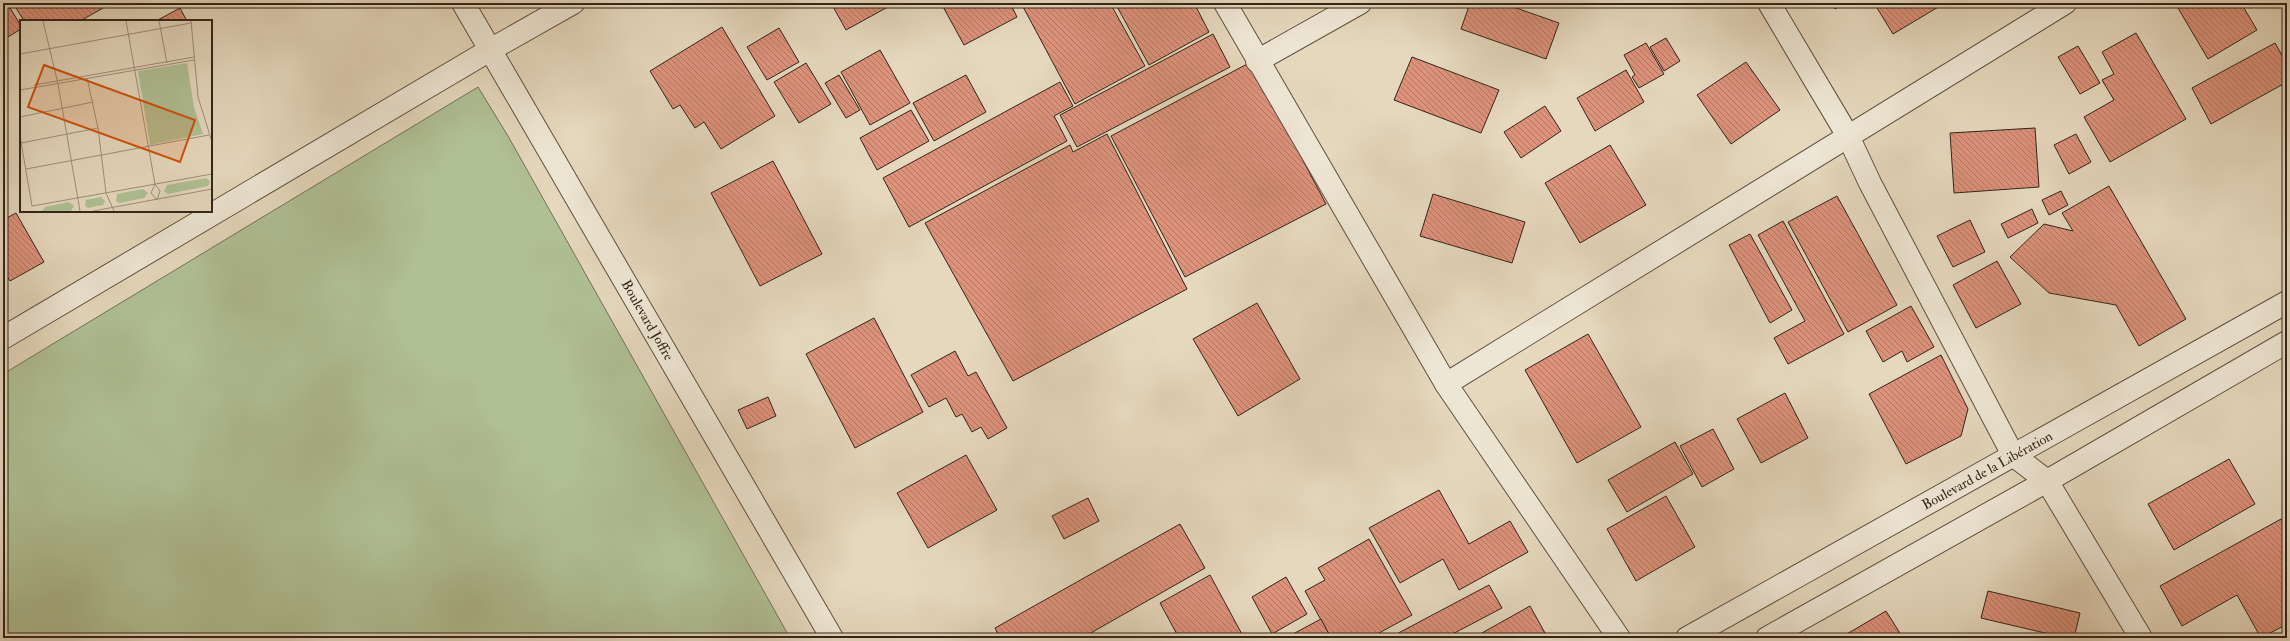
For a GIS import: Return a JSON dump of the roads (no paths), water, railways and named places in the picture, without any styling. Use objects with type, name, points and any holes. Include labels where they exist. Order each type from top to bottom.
[{"type":"street","name":"Boulevard Joffre","points":[[463,3],[832,638]]},
{"type":"street","points":[[3,338],[490,50],[573,3]]},
{"type":"street","points":[[1225,3],[1257,61],[1446,384],[1619,638]]},
{"type":"street","points":[[1257,61],[1360,3]]},
{"type":"street","points":[[1769,3],[1848,136],[1870,184],[2013,455],[2047,480],[2141,638]]},
{"type":"street","points":[[1446,384],[2065,3]]},
{"type":"street","name":"Boulevard de la Libération","points":[[1687,638],[2287,302]]},
{"type":"street","points":[[1767,638],[2047,480],[2287,342]]}]
